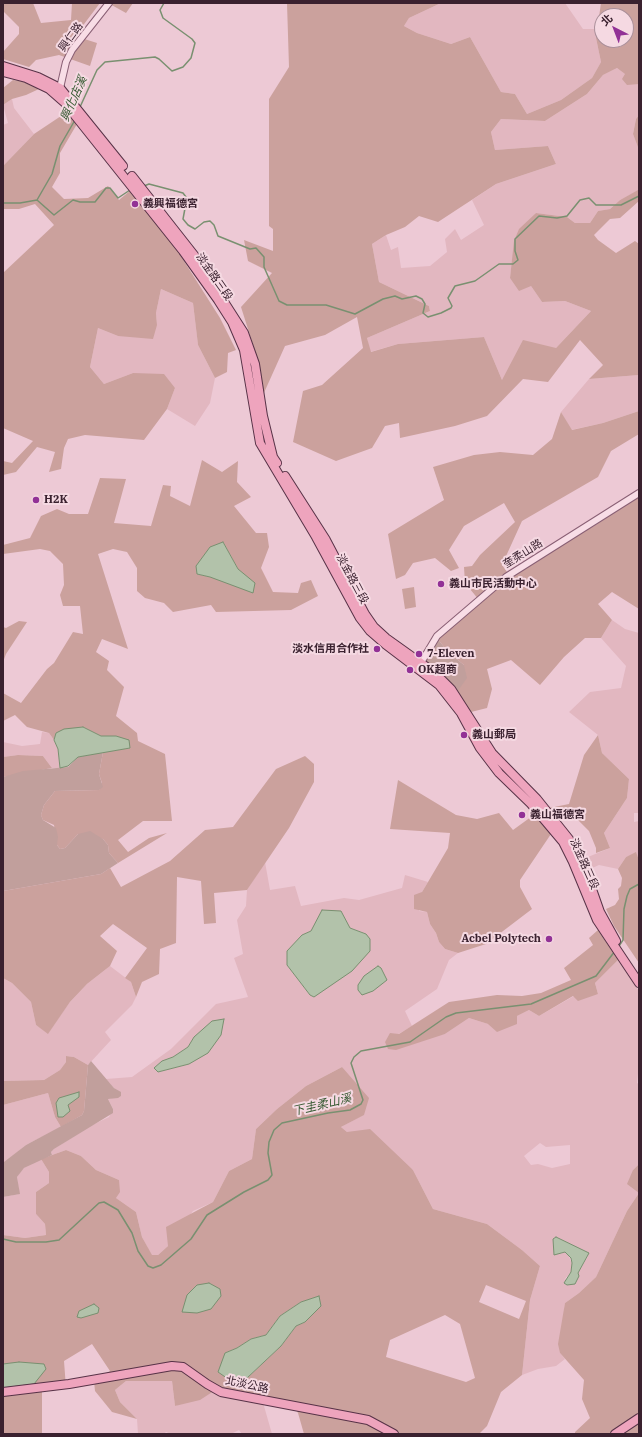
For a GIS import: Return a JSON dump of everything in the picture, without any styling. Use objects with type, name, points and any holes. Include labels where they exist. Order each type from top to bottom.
[{"type":"main road","points":[[3,66],[38,77],[58,91]]},
{"type":"main road","points":[[3,72],[26,78],[58,91]]},
{"type":"main road","name":"淡金路三段","points":[[58,91],[137,187],[232,322],[244,350],[260,443],[316,536],[360,618],[370,631],[420,665],[461,713],[480,748],[500,773],[531,804],[563,842],[573,862],[591,908],[621,953]]},
{"type":"main road","points":[[621,953],[639,973]]},
{"type":"main road","points":[[621,953],[639,983]]},
{"type":"main road","name":"北淡公路","points":[[3,1392],[69,1384],[172,1366],[183,1367],[221,1392],[368,1420],[394,1434]]},
{"type":"main road","points":[[614,1434],[639,1418]]},
{"type":"street","name":"興仁路","points":[[58,91],[66,62],[72,50],[109,3]]},
{"type":"street","name":"奎柔山路","points":[[420,665],[437,636],[506,577],[639,493]]},
{"type":"shaded area","points":[[3,3],[33,3],[41,23],[71,20],[72,3],[100,3],[75,36],[97,43],[90,66],[59,55],[36,60],[29,67],[3,59],[3,52],[19,34],[19,27],[3,11]]},
{"type":"shaded area","points":[[108,3],[133,3],[126,13]]},
{"type":"shaded area","points":[[287,3],[441,3],[409,18],[404,26],[417,33],[451,44],[470,37],[501,92],[515,94],[527,114],[561,100],[592,78],[601,62],[598,48],[634,48],[634,8],[600,8],[601,3],[639,3],[639,84],[627,85],[622,79],[625,74],[617,68],[603,75],[587,94],[545,121],[501,119],[491,132],[495,150],[548,146],[556,164],[496,184],[438,222],[419,216],[405,227],[386,235],[372,244],[379,282],[429,306],[430,311],[367,338],[371,352],[398,344],[484,337],[502,380],[523,340],[556,348],[591,311],[565,301],[542,302],[531,286],[519,291],[510,278],[514,241],[519,229],[536,213],[567,217],[575,223],[590,223],[598,211],[610,209],[620,200],[638,190],[639,201],[620,218],[610,219],[594,235],[598,240],[616,253],[635,241],[639,244],[639,375],[589,379],[603,365],[580,340],[548,382],[523,379],[487,416],[455,426],[400,438],[399,423],[385,426],[372,448],[336,461],[293,442],[303,391],[322,385],[363,348],[357,317],[325,335],[285,346],[263,395],[254,348],[241,307],[272,273],[248,261],[244,240],[273,251],[273,229],[269,226],[269,99],[289,67]]},
{"type":"shaded area","points":[[441,3],[565,3],[583,29],[594,29],[594,48],[598,48],[601,62],[592,78],[561,100],[527,114],[515,94],[501,92],[470,37],[451,44],[417,33],[404,26],[409,18]]},
{"type":"shaded area","points":[[617,68],[639,84],[639,115],[636,119],[633,134],[639,150],[639,190],[620,200],[610,209],[598,211],[590,223],[575,223],[567,217],[536,213],[512,261],[510,278],[531,286],[542,302],[565,301],[591,311],[556,348],[502,380],[484,337],[398,344],[370,352],[367,338],[430,311],[429,306],[379,282],[372,244],[386,235],[391,250],[398,247],[401,268],[430,266],[447,252],[445,239],[455,229],[461,240],[484,225],[472,200],[496,184],[556,164],[548,146],[495,150],[491,132],[501,119],[545,121],[587,94],[603,75]]},
{"type":"shaded area","points":[[13,80],[24,82],[39,89],[12,99],[3,105],[3,88]]},
{"type":"shaded area","points":[[12,99],[14,108],[34,134],[3,166],[3,125],[8,123],[3,105]]},
{"type":"shaded area","points":[[67,112],[77,124],[60,153],[60,173],[52,187],[64,199],[88,198],[108,186],[119,200],[131,190],[177,250],[220,318],[236,350],[228,353],[227,372],[215,378],[198,345],[193,303],[161,289],[156,313],[157,325],[153,339],[118,336],[98,328],[90,367],[104,384],[133,373],[164,374],[175,388],[167,409],[144,440],[85,435],[68,439],[64,448],[61,469],[49,472],[55,452],[37,447],[16,472],[3,475],[3,461],[12,463],[33,441],[3,428],[3,273],[54,225],[35,204],[19,209],[3,209],[3,166],[34,134]]},
{"type":"shaded area","points":[[639,115],[639,150],[633,134],[636,119]]},
{"type":"shaded area","points":[[161,289],[193,303],[198,345],[215,378],[210,403],[195,426],[167,409],[175,388],[133,373],[104,384],[90,367],[98,328],[118,336],[157,325],[156,313]]},
{"type":"shaded area","points":[[639,375],[639,411],[603,423],[571,430],[561,412],[589,379]]},
{"type":"shaded area","points":[[639,411],[639,434],[611,451],[598,477],[522,521],[502,565],[510,576],[538,555],[594,526],[639,496],[639,609],[612,592],[598,604],[612,620],[601,638],[585,638],[564,657],[540,685],[511,660],[487,669],[492,689],[487,708],[471,712],[457,692],[464,665],[448,652],[437,638],[479,600],[465,583],[464,567],[472,566],[480,555],[515,522],[504,503],[464,526],[449,550],[459,568],[451,571],[435,558],[413,563],[405,575],[396,579],[388,534],[444,500],[433,467],[474,455],[500,452],[533,455],[552,439],[561,412],[572,430],[603,423]]},
{"type":"shaded area","points":[[202,460],[222,472],[238,461],[237,482],[251,497],[234,506],[256,533],[267,533],[269,547],[261,568],[273,592],[298,593],[301,583],[311,580],[318,596],[291,610],[216,612],[211,605],[173,612],[164,603],[145,598],[137,591],[137,568],[127,552],[113,549],[98,554],[128,649],[102,639],[96,652],[109,661],[107,670],[124,687],[116,716],[137,733],[138,741],[165,754],[172,821],[143,821],[118,840],[128,852],[149,838],[167,833],[118,863],[109,853],[108,845],[103,839],[78,834],[65,848],[60,849],[57,845],[54,825],[43,820],[41,815],[44,805],[55,791],[99,790],[102,783],[99,774],[103,752],[130,748],[116,736],[101,736],[83,727],[56,733],[54,740],[49,733],[27,727],[15,715],[3,721],[3,693],[21,703],[47,669],[54,663],[73,632],[83,634],[80,606],[63,606],[60,595],[64,585],[63,564],[50,551],[40,549],[3,554],[3,545],[30,538],[41,516],[57,509],[69,514],[88,514],[100,478],[126,479],[114,523],[151,526],[163,485],[171,486],[170,496],[190,506]],"holes":[[[223,542],[238,569],[210,577],[197,574]]]},
{"type":"shaded area","points":[[223,542],[238,569],[255,583],[253,593],[210,577],[197,574],[196,566],[210,547]]},
{"type":"shaded area","points":[[414,587],[416,607],[405,609],[402,589]]},
{"type":"shaded area","points":[[612,620],[625,629],[639,633],[639,813],[634,813],[634,822],[639,821],[639,860],[636,853],[626,857],[618,869],[599,865],[588,870],[583,859],[610,848],[604,833],[627,798],[629,779],[602,753],[598,735],[569,712],[590,692],[621,688],[626,666],[601,638]]},
{"type":"shaded area","points":[[19,621],[27,622],[6,654],[3,662],[3,627],[6,628]]},
{"type":"shaded area","points":[[437,638],[448,652],[464,665],[467,678],[457,692],[425,662]]},
{"type":"shaded area","points":[[83,727],[101,736],[116,736],[129,740],[130,748],[78,757],[68,766],[60,768],[58,749],[54,740],[56,733],[64,729]]},
{"type":"shaded area","points":[[42,732],[49,733],[54,740],[58,749],[60,768],[52,768],[43,756],[18,755],[3,757],[3,742],[22,746],[40,744]]},
{"type":"shaded area","points":[[598,735],[602,753],[629,779],[627,798],[604,833],[610,848],[596,853],[596,848],[589,831],[575,817],[559,812],[555,815],[549,808],[569,804],[584,755]]},
{"type":"shaded area","points":[[103,752],[99,774],[103,787],[99,790],[55,791],[44,805],[41,815],[43,820],[56,828],[58,837],[57,845],[60,849],[65,848],[78,834],[90,831],[103,839],[108,845],[109,853],[118,863],[101,874],[3,891],[3,777],[23,771],[68,767],[78,757]]},
{"type":"shaded area","points":[[18,755],[43,756],[52,768],[3,777],[3,757]]},
{"type":"shaded area","points":[[305,756],[314,764],[314,782],[289,828],[247,890],[214,893],[216,923],[204,924],[201,881],[177,877],[176,943],[160,949],[159,974],[142,982],[136,997],[131,982],[125,978],[147,948],[113,924],[100,936],[117,951],[110,966],[87,984],[70,1002],[48,1034],[36,1025],[31,1002],[12,983],[3,978],[3,891],[101,874],[110,868],[121,887],[170,861],[205,830],[233,827],[276,769]]},
{"type":"shaded area","points":[[398,780],[456,815],[477,819],[499,813],[513,830],[535,814],[551,834],[520,880],[520,887],[532,909],[486,944],[458,953],[445,949],[439,942],[436,933],[430,924],[427,912],[414,909],[414,895],[422,892],[448,848],[450,833],[390,829]]},
{"type":"shaded area","points":[[636,852],[639,860],[639,963],[614,926],[606,909],[615,905],[619,899],[618,889],[621,886],[622,878],[618,869],[626,857]]},
{"type":"shaded area","points":[[265,862],[270,890],[295,886],[301,906],[344,898],[359,900],[402,888],[405,875],[428,882],[422,892],[419,911],[427,912],[430,924],[436,933],[439,942],[445,949],[458,953],[449,960],[437,989],[405,1011],[412,1026],[385,1042],[445,1034],[469,1018],[488,1024],[517,1016],[529,1010],[539,1016],[574,996],[598,994],[595,983],[618,960],[639,991],[639,1064],[637,1083],[639,1084],[639,1164],[633,1170],[639,1193],[627,1211],[596,1277],[579,1293],[565,1303],[560,1353],[565,1359],[556,1366],[538,1369],[522,1375],[530,1300],[540,1266],[522,1250],[487,1224],[433,1209],[413,1170],[347,1132],[341,1127],[363,1115],[342,1067],[306,1086],[277,1109],[256,1129],[252,1159],[229,1171],[213,1202],[193,1211],[168,1246],[158,1255],[152,1256],[142,1237],[136,1212],[116,1198],[119,1180],[96,1170],[81,1156],[66,1150],[52,1155],[51,1152],[54,1149],[88,1127],[109,1117],[113,1109],[108,1099],[121,1096],[121,1093],[106,1079],[132,1077],[171,1049],[216,1004],[248,997],[234,958],[243,954],[237,920],[246,906],[247,890]],"holes":[[[350,928],[366,934],[314,997],[310,995],[287,965],[302,935],[311,931]],[[194,1037],[189,1064],[158,1072],[155,1068],[162,1061],[173,1057],[188,1047]],[[540,1143],[546,1147],[570,1145],[570,1164],[552,1168],[538,1164],[531,1165],[524,1156]],[[572,1246],[588,1256],[578,1273],[564,1280],[571,1272],[572,1264],[568,1254],[565,1252],[560,1254]]]},
{"type":"shaded area","points":[[322,910],[341,911],[350,928],[366,934],[370,939],[370,951],[352,971],[314,997],[310,995],[287,965],[287,951],[302,935],[311,931]]},
{"type":"shaded area","points":[[598,930],[618,960],[595,983],[598,994],[578,1001],[573,996],[539,1016],[529,1010],[517,1016],[517,1024],[497,1032],[488,1024],[469,1018],[445,1034],[396,1050],[388,1049],[385,1042],[390,1033],[399,1034],[449,1002],[497,995],[522,996],[541,993],[571,980],[564,968],[593,945],[589,938]]},
{"type":"shaded area","points":[[110,966],[131,982],[136,997],[132,1005],[105,1032],[111,1040],[88,1065],[74,1057],[66,1056],[66,1062],[60,1070],[44,1080],[3,1081],[3,978],[12,983],[31,1002],[36,1025],[48,1033],[70,1002],[87,984]]},
{"type":"shaded area","points":[[378,966],[381,968],[387,980],[373,991],[362,995],[358,990],[358,985],[364,976]]},
{"type":"shaded area","points":[[224,1019],[221,1035],[208,1053],[189,1064],[158,1072],[154,1068],[162,1061],[173,1057],[188,1047],[194,1037],[212,1021]]},
{"type":"shaded area","points":[[66,1056],[74,1057],[88,1065],[84,1111],[82,1115],[61,1127],[55,1117],[48,1093],[3,1105],[3,1081],[44,1080],[60,1070],[66,1062]]},
{"type":"shaded area","points":[[91,1061],[114,1088],[121,1092],[121,1096],[118,1098],[108,1099],[113,1109],[113,1113],[54,1149],[51,1152],[52,1155],[24,1168],[17,1177],[20,1194],[3,1197],[4,1162],[26,1145],[82,1115],[84,1111],[88,1065]]},
{"type":"shaded area","points":[[342,1067],[369,1098],[364,1115],[341,1127],[347,1132],[370,1129],[413,1170],[433,1209],[487,1224],[522,1250],[540,1266],[530,1300],[522,1375],[501,1392],[487,1426],[479,1434],[391,1434],[386,1431],[381,1434],[304,1434],[298,1413],[292,1403],[220,1387],[200,1400],[175,1406],[172,1381],[126,1381],[115,1390],[120,1402],[137,1419],[112,1412],[95,1391],[94,1381],[110,1371],[92,1344],[64,1361],[66,1388],[42,1391],[42,1434],[3,1434],[3,1388],[11,1388],[27,1363],[3,1364],[3,1235],[25,1238],[46,1235],[45,1224],[36,1214],[36,1192],[49,1183],[49,1172],[41,1159],[66,1150],[81,1156],[96,1170],[119,1180],[120,1192],[116,1198],[136,1212],[142,1237],[152,1255],[158,1255],[168,1246],[166,1227],[213,1202],[229,1171],[252,1159],[256,1129],[277,1109],[306,1086]],"holes":[[[486,1285],[526,1301],[519,1319],[479,1302]],[[319,1297],[305,1322],[296,1326],[281,1346],[247,1378],[225,1353],[237,1348],[251,1339],[266,1335],[280,1316],[301,1302]],[[445,1315],[460,1324],[475,1378],[466,1382],[386,1357],[390,1340]]]},
{"type":"shaded area","points":[[79,1092],[79,1097],[68,1105],[70,1111],[63,1117],[58,1117],[56,1103],[59,1098]]},
{"type":"shaded area","points":[[48,1093],[55,1117],[61,1127],[26,1145],[3,1164],[3,1105]]},
{"type":"shaded area","points":[[41,1159],[49,1172],[49,1183],[36,1192],[36,1214],[45,1224],[46,1235],[25,1238],[3,1235],[3,1197],[19,1194],[17,1177],[20,1172],[24,1168]]},
{"type":"shaded area","points":[[639,1164],[639,1193],[627,1184],[633,1170]]},
{"type":"shaded area","points":[[639,1193],[639,1434],[575,1434],[575,1432],[590,1418],[582,1399],[584,1380],[560,1353],[558,1344],[565,1303],[579,1293],[596,1277],[627,1211]]},
{"type":"shaded area","points":[[556,1237],[589,1253],[578,1273],[579,1276],[575,1284],[567,1285],[564,1283],[571,1272],[572,1263],[571,1258],[565,1252],[554,1255],[553,1239]]},
{"type":"shaded area","points":[[209,1283],[220,1289],[221,1296],[211,1309],[197,1313],[182,1312],[187,1295],[197,1285]]},
{"type":"shaded area","points":[[319,1296],[321,1306],[305,1322],[296,1326],[281,1346],[247,1378],[234,1383],[218,1372],[225,1353],[237,1348],[251,1339],[266,1335],[280,1316],[301,1302]]},
{"type":"shaded area","points":[[94,1304],[99,1308],[98,1313],[81,1318],[77,1317],[79,1311]]},
{"type":"shaded area","points":[[19,1362],[44,1364],[46,1369],[34,1384],[3,1388],[3,1364]]},
{"type":"shaded area","points":[[126,1381],[172,1381],[175,1406],[219,1387],[262,1399],[272,1434],[242,1434],[239,1430],[231,1434],[171,1434],[166,1432],[164,1434],[138,1434],[137,1419],[120,1402],[115,1390]]},
{"type":"waterway","name":"興化店溪","points":[[80,107],[97,70],[105,62],[155,57],[172,71],[183,67],[191,58],[195,43],[192,39],[163,18],[160,10],[164,3]]},
{"type":"waterway","name":"興化店溪","points":[[3,203],[20,203],[37,200],[52,174],[60,146],[75,120]]},
{"type":"waterway","points":[[144,186],[149,184],[183,193],[186,197],[183,219],[188,225],[195,229],[204,222],[210,221],[214,225],[218,236],[250,249],[256,248],[264,257],[264,267],[279,301],[287,305],[326,305],[355,314],[383,299],[395,296],[402,299],[416,296],[422,299],[425,304],[423,313],[428,317],[451,308],[452,306],[448,298],[455,286],[475,281],[499,264],[513,264],[518,260],[515,251],[515,239],[539,216],[557,218],[567,216],[580,200],[589,198],[596,205],[621,205],[639,196]]},
{"type":"waterway","points":[[37,200],[54,215],[73,200],[80,202],[95,202],[106,188],[110,188],[118,198],[130,190]]},
{"type":"waterway","name":"下圭柔山溪","points":[[619,946],[623,940],[624,909],[627,896],[630,889],[639,884]]},
{"type":"waterway","name":"下圭柔山溪","points":[[3,1239],[16,1242],[46,1242],[59,1240],[99,1203],[104,1202],[118,1210],[132,1233],[138,1251],[148,1266],[153,1268],[161,1265],[191,1239],[207,1215],[244,1192],[268,1180],[272,1175],[268,1153],[269,1142],[274,1130],[282,1123],[350,1110],[361,1104],[363,1100],[351,1063],[354,1057],[361,1051],[410,1042],[446,1017],[456,1013],[531,1004],[596,976],[615,951]]},
{"type":"place","name":"義興福德宮","points":[[135,204]]},
{"type":"place","name":"H2K","points":[[36,500]]},
{"type":"place","name":"義山市民活動中心","points":[[441,584]]},
{"type":"place","name":"淡水信用合作社","points":[[377,649]]},
{"type":"place","name":"7-Eleven","points":[[419,654]]},
{"type":"place","name":"OK超商","points":[[410,670]]},
{"type":"place","name":"義山郵局","points":[[464,735]]},
{"type":"place","name":"義山福德宮","points":[[522,815]]},
{"type":"place","name":"Acbel Polytech","points":[[549,939]]}]
